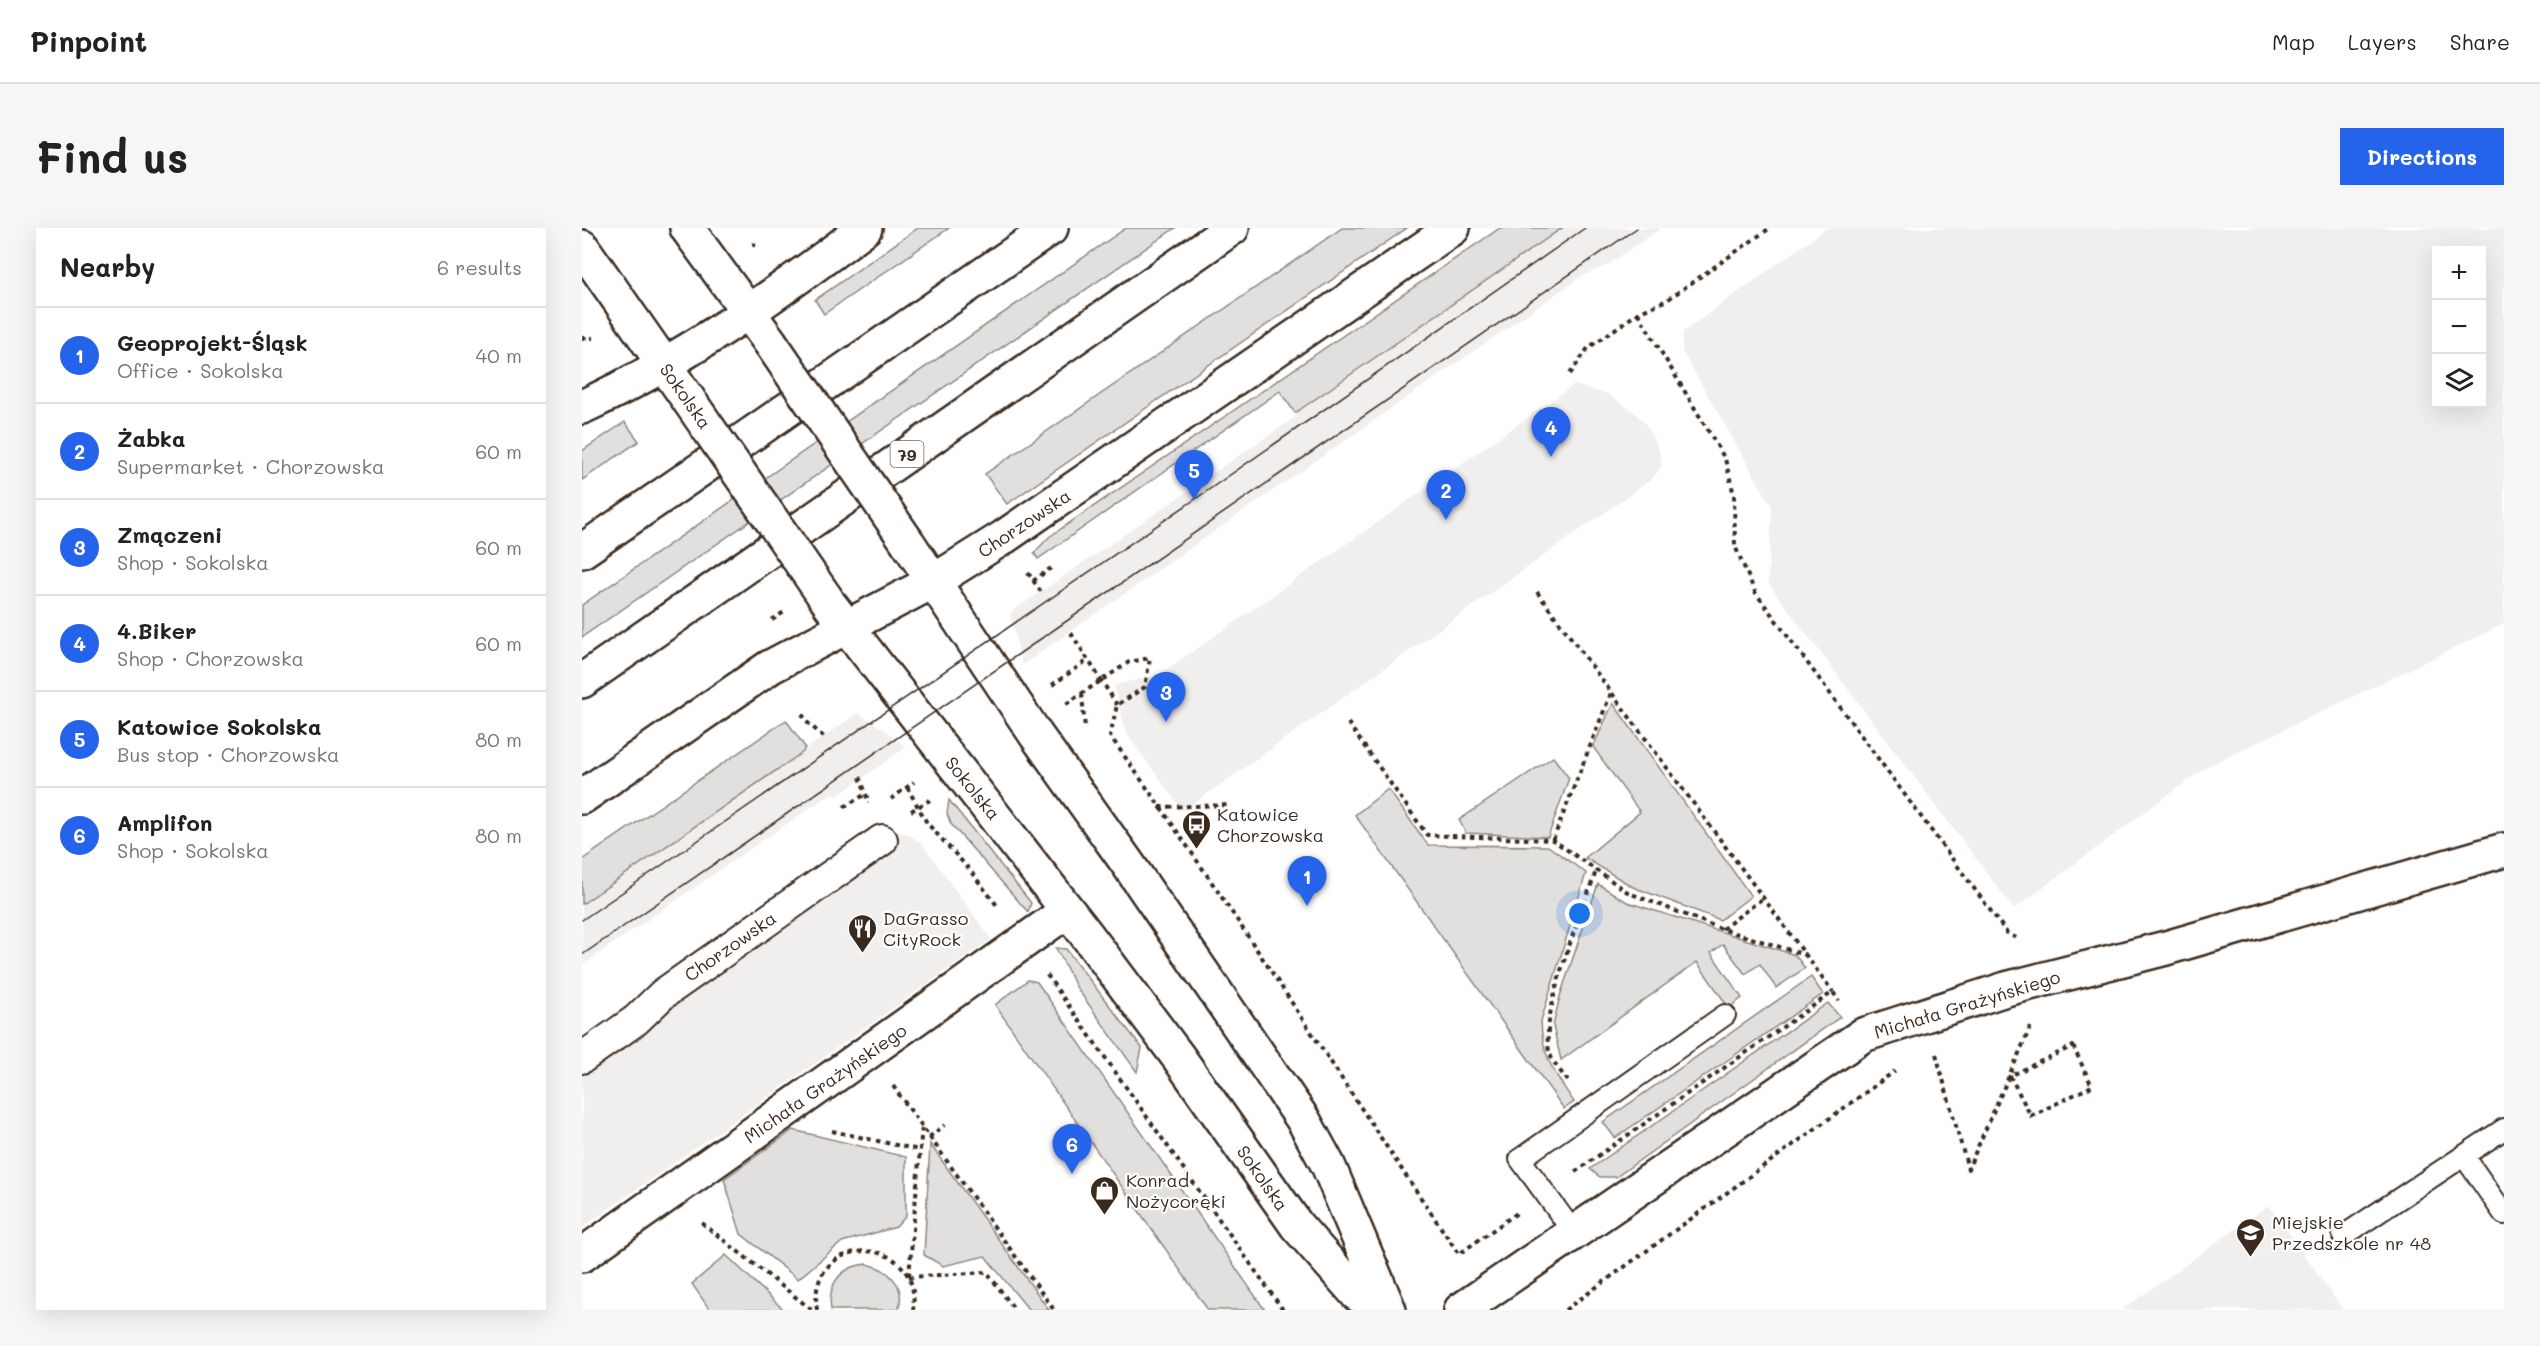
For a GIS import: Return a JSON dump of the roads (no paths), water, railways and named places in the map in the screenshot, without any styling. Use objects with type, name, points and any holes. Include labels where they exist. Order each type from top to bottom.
[{"type":"street","name":"Sokolska","points":[[687,228],[770,342],[934,581],[1036,735],[1128,864],[1304,1121],[1328,1165],[1388,1310]]},
{"type":"street","points":[[582,407],[665,365],[748,312],[865,228]]},
{"type":"street","points":[[582,551],[1051,228]]},
{"type":"street","name":"79","points":[[582,681],[1232,228]]},
{"type":"street","name":"Chorzowska","points":[[582,797],[770,667],[934,581],[1023,525],[1453,228]]},
{"type":"street","name":"Sokolska","points":[[582,247],[845,626],[971,783],[1179,1058],[1297,1226],[1357,1294],[1388,1310]]},
{"type":"street","name":"Chorzowska","points":[[582,1058],[636,1020],[663,994],[877,826]]},
{"type":"street","name":"Michała Grażyńskiego","points":[[1461,1310],[1863,1035],[2006,989],[2166,948],[2504,850]]},
{"type":"street","name":"Michała Grażyńskiego","points":[[582,1255],[1067,911]]},
{"type":"lane","points":[[1574,1233],[1520,1159],[1725,1016]]},
{"type":"lane","points":[[2343,1236],[2504,1129]]},
{"type":"lane","points":[[2464,1156],[2504,1214]]},
{"type":"tram line","points":[[582,920],[1194,500],[1585,228]]},
{"type":"tram line","points":[[582,955],[1637,228]]},
{"type":"place","name":"4.Biker","points":[[1551,457]]},
{"type":"place","name":"Katowice Sokolska","points":[[1194,500]]},
{"type":"place","name":"Żabka","points":[[1446,520]]},
{"type":"place","name":"Zmączeni","points":[[1166,722]]},
{"type":"place","name":"Katowice Chorzowska","points":[[1196,850]]},
{"type":"place","name":"Geoprojekt-Śląsk","points":[[1307,906]]},
{"type":"place","name":"DaGrasso CityRock","points":[[862,954]]},
{"type":"place","name":"Amplifon","points":[[1072,1174]]},
{"type":"place","name":"Konrad Nożycoręki","points":[[1105,1216]]},
{"type":"place","name":"Miejskie Przedszkole nr 48","points":[[2251,1258]]}]
